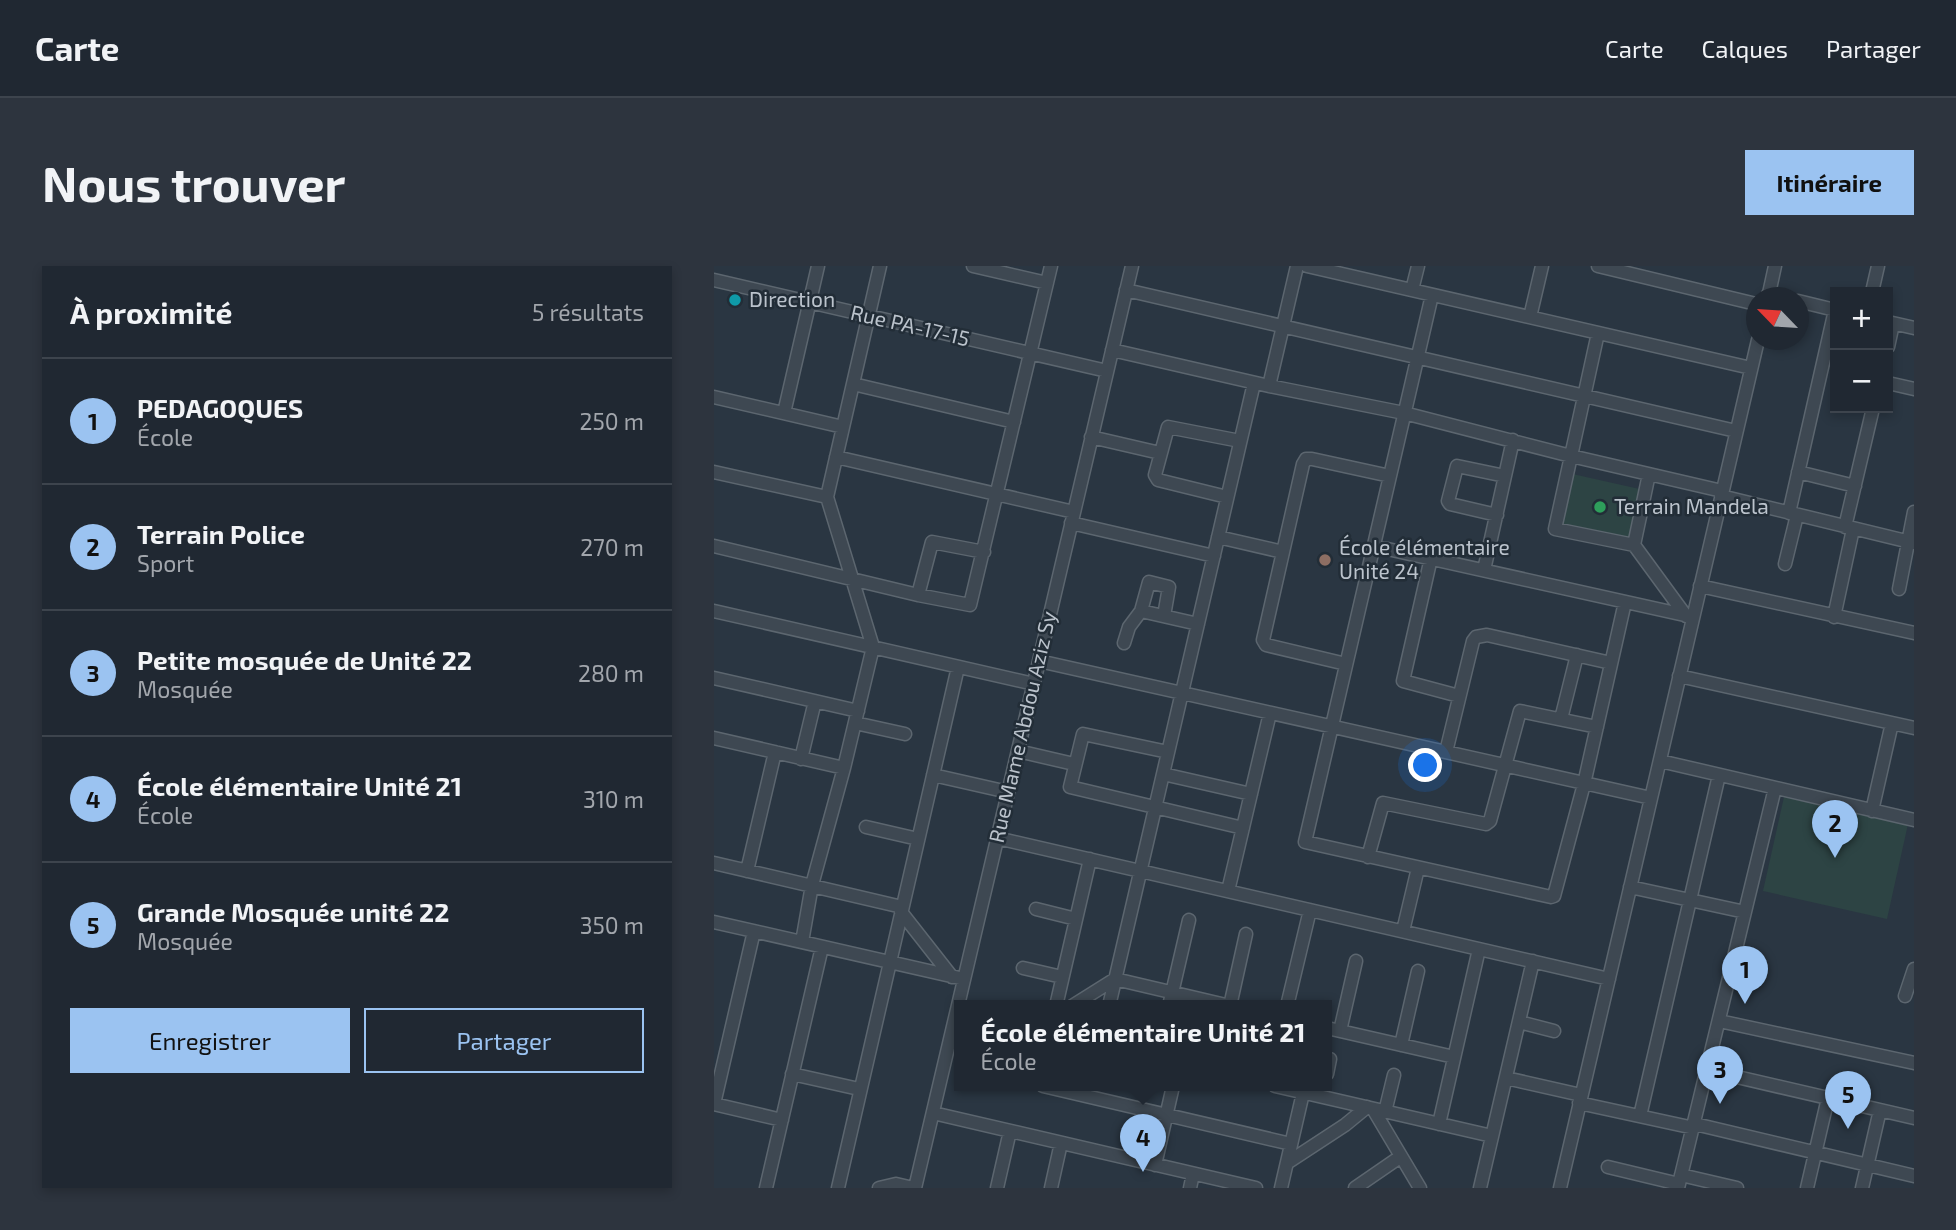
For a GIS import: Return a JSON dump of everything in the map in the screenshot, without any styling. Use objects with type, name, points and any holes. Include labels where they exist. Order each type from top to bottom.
[{"type":"street","points":[[784,413],[818,266]]},
{"type":"street","points":[[802,942],[812,885],[873,647],[827,498],[880,266]]},
{"type":"street","points":[[973,266],[1047,283]]},
{"type":"street","points":[[714,546],[918,596],[970,606],[1051,266]]},
{"type":"street","name":"Rue Mame Abdou Aziz Sy","points":[[958,1000],[958,978],[997,838],[1132,266]]},
{"type":"street","points":[[1269,386],[1297,266]]},
{"type":"street","points":[[1307,266],[1751,368]]},
{"type":"street","points":[[1412,290],[1418,266]]},
{"type":"street","points":[[1530,317],[1542,266]]},
{"type":"street","points":[[1598,266],[1746,302]]},
{"type":"street","points":[[1770,287],[1775,266]]},
{"type":"street","points":[[1873,287],[1878,266]]},
{"type":"street","name":"Rue PA-17-15","points":[[714,280],[1107,371]]},
{"type":"street","points":[[1126,290],[1736,431]]},
{"type":"street","points":[[1432,295],[1305,842],[1555,896],[1584,784],[1625,602]]},
{"type":"street","points":[[1809,304],[1830,309]]},
{"type":"street","points":[[1893,323],[1914,328]]},
{"type":"street","points":[[1785,564],[1798,472],[1830,332]]},
{"type":"street","points":[[1598,333],[1555,528],[1634,545],[1690,616]]},
{"type":"street","points":[[1112,350],[1254,383],[1404,413],[1911,542]]},
{"type":"street","points":[[1560,1188],[1660,761],[1690,616],[1700,586],[1756,350]]},
{"type":"street","points":[[1110,1000],[1254,383]]},
{"type":"street","points":[[853,384],[1014,422]]},
{"type":"street","points":[[1893,384],[1914,389]]},
{"type":"street","points":[[714,397],[843,427]]},
{"type":"street","points":[[1834,617],[1855,486],[1872,413]]},
{"type":"street","points":[[1227,497],[1158,480],[1155,475],[1160,453],[1166,429],[1171,426],[1240,441]]},
{"type":"street","points":[[1091,437],[1160,453]]},
{"type":"street","points":[[1483,570],[1513,440]]},
{"type":"street","points":[[836,457],[997,494],[1214,556]]},
{"type":"street","points":[[1346,664],[1264,643],[1303,464],[1306,459],[1390,476]]},
{"type":"street","points":[[1497,515],[1450,504],[1448,501],[1457,466],[1505,476]]},
{"type":"street","points":[[714,471],[827,498]]},
{"type":"street","points":[[1798,472],[1855,486]]},
{"type":"street","points":[[1634,545],[1649,474]]},
{"type":"street","points":[[1899,589],[1911,542],[1914,512]]},
{"type":"street","points":[[1218,537],[1283,552]]},
{"type":"street","points":[[918,596],[932,542],[984,552]]},
{"type":"street","points":[[1374,546],[1690,616]]},
{"type":"street","points":[[1431,558],[1404,681],[1459,696]]},
{"type":"street","points":[[1124,643],[1129,627],[1141,611],[1149,582],[1166,584],[1169,587],[1164,616]]},
{"type":"street","points":[[1700,586],[1914,634]]},
{"type":"street","points":[[714,611],[1034,684]]},
{"type":"street","points":[[1141,611],[1198,624]]},
{"type":"street","points":[[1446,752],[1473,640],[1482,635],[1611,663]]},
{"type":"street","points":[[1561,719],[1577,655]]},
{"type":"street","points":[[1039,661],[1651,798]]},
{"type":"street","points":[[838,1188],[958,667]]},
{"type":"street","points":[[1679,676],[1914,728]]},
{"type":"street","points":[[714,678],[815,701],[905,734]]},
{"type":"street","points":[[801,758],[815,701]]},
{"type":"street","points":[[1368,857],[1383,803],[1488,823],[1520,711],[1597,727]]},
{"type":"street","points":[[1228,891],[1270,713]]},
{"type":"street","points":[[1872,811],[1892,723]]},
{"type":"street","points":[[1168,752],[1083,734],[1069,784],[1073,789],[1243,828]]},
{"type":"street","points":[[714,738],[844,768]]},
{"type":"street","points":[[1018,751],[1074,764]]},
{"type":"street","points":[[747,871],[775,752]]},
{"type":"street","points":[[1660,761],[1914,820]]},
{"type":"street","points":[[1163,774],[1251,794]]},
{"type":"street","points":[[933,775],[1008,792]]},
{"type":"street","points":[[1640,1116],[1719,775]]},
{"type":"street","points":[[1679,1182],[1775,788]]},
{"type":"street","points":[[866,827],[918,839]]},
{"type":"street","points":[[997,838],[1609,979]]},
{"type":"street","points":[[1057,1000],[1090,859]]},
{"type":"street","points":[[714,863],[901,909],[958,978]]},
{"type":"street","points":[[1403,932],[1418,868]]},
{"type":"street","points":[[1630,887],[1745,912]]},
{"type":"street","points":[[1036,909],[1076,919]]},
{"type":"street","points":[[1288,1000],[1310,910]]},
{"type":"street","points":[[1170,1000],[1189,920]]},
{"type":"street","points":[[714,922],[958,978]]},
{"type":"street","points":[[754,931],[719,1056],[714,1104],[782,1120]]},
{"type":"street","points":[[1231,1000],[1247,934]]},
{"type":"street","points":[[766,1188],[822,947]]},
{"type":"street","points":[[1438,1124],[1479,949]]},
{"type":"street","points":[[1356,961],[1333,1029],[1454,1057]]},
{"type":"street","points":[[1480,1188],[1533,961]]},
{"type":"street","points":[[1023,968],[1062,977]]},
{"type":"street","points":[[1905,996],[1914,969]]},
{"type":"street","points":[[1401,1045],[1418,971]]},
{"type":"street","points":[[1082,1000],[1115,979],[1205,1000]]},
{"type":"street","points":[[1719,1021],[1914,1063]]},
{"type":"street","points":[[1518,1022],[1554,1031]]},
{"type":"street","name":"Rue Mame Abdou Aziz Sy","points":[[914,1188],[954,1027]]},
{"type":"street","points":[[944,1063],[954,1066]]},
{"type":"street","points":[[1707,1070],[1914,1118]]},
{"type":"street","points":[[792,1074],[859,1089]]},
{"type":"street","points":[[1287,1163],[1375,1109],[1394,1075]]},
{"type":"street","points":[[1506,1078],[1640,1116],[1914,1175]]},
{"type":"street","points":[[1064,1091],[1291,1143]]},
{"type":"street","points":[[1155,1165],[1172,1091]]},
{"type":"street","points":[[1295,1091],[1323,1092],[1375,1109],[1492,1136]]},
{"type":"street","points":[[1281,1188],[1303,1093]]},
{"type":"street","points":[[1807,1188],[1828,1098]]},
{"type":"street","points":[[1375,1109],[1420,1188]]},
{"type":"street","points":[[1862,1188],[1880,1110]]},
{"type":"street","points":[[933,1113],[1256,1188]]},
{"type":"street","points":[[997,1188],[1010,1131]]},
{"type":"street","points":[[1052,1188],[1061,1143]]},
{"type":"street","points":[[1355,1188],[1400,1157]]},
{"type":"street","points":[[1608,1167],[1679,1182],[1737,1188]]},
{"type":"street","points":[[1190,1188],[1193,1174]]},
{"type":"street","points":[[879,1188],[896,1184],[914,1188]]},
{"type":"green space","name":"Terrain Mandela","points":[[1568,473],[1644,490],[1633,542],[1556,525]]},
{"type":"green space","points":[[1784,797],[1908,824],[1887,919],[1763,891]]},
{"type":"place","name":"Direction","points":[[735,300]]},
{"type":"place","name":"Terrain Mandela","points":[[1600,507]]},
{"type":"place","name":"École élémentaire Unité 24","points":[[1325,560]]},
{"type":"place","name":"Terrain Police","points":[[1835,858]]},
{"type":"place","name":"PEDAGOQUES","points":[[1745,1004]]},
{"type":"place","name":"Petite mosquée de Unité 22","points":[[1720,1104]]},
{"type":"place","name":"Grande Mosquée unité 22","points":[[1848,1129]]},
{"type":"place","name":"École élémentaire Unité 21","points":[[1143,1172]]}]
